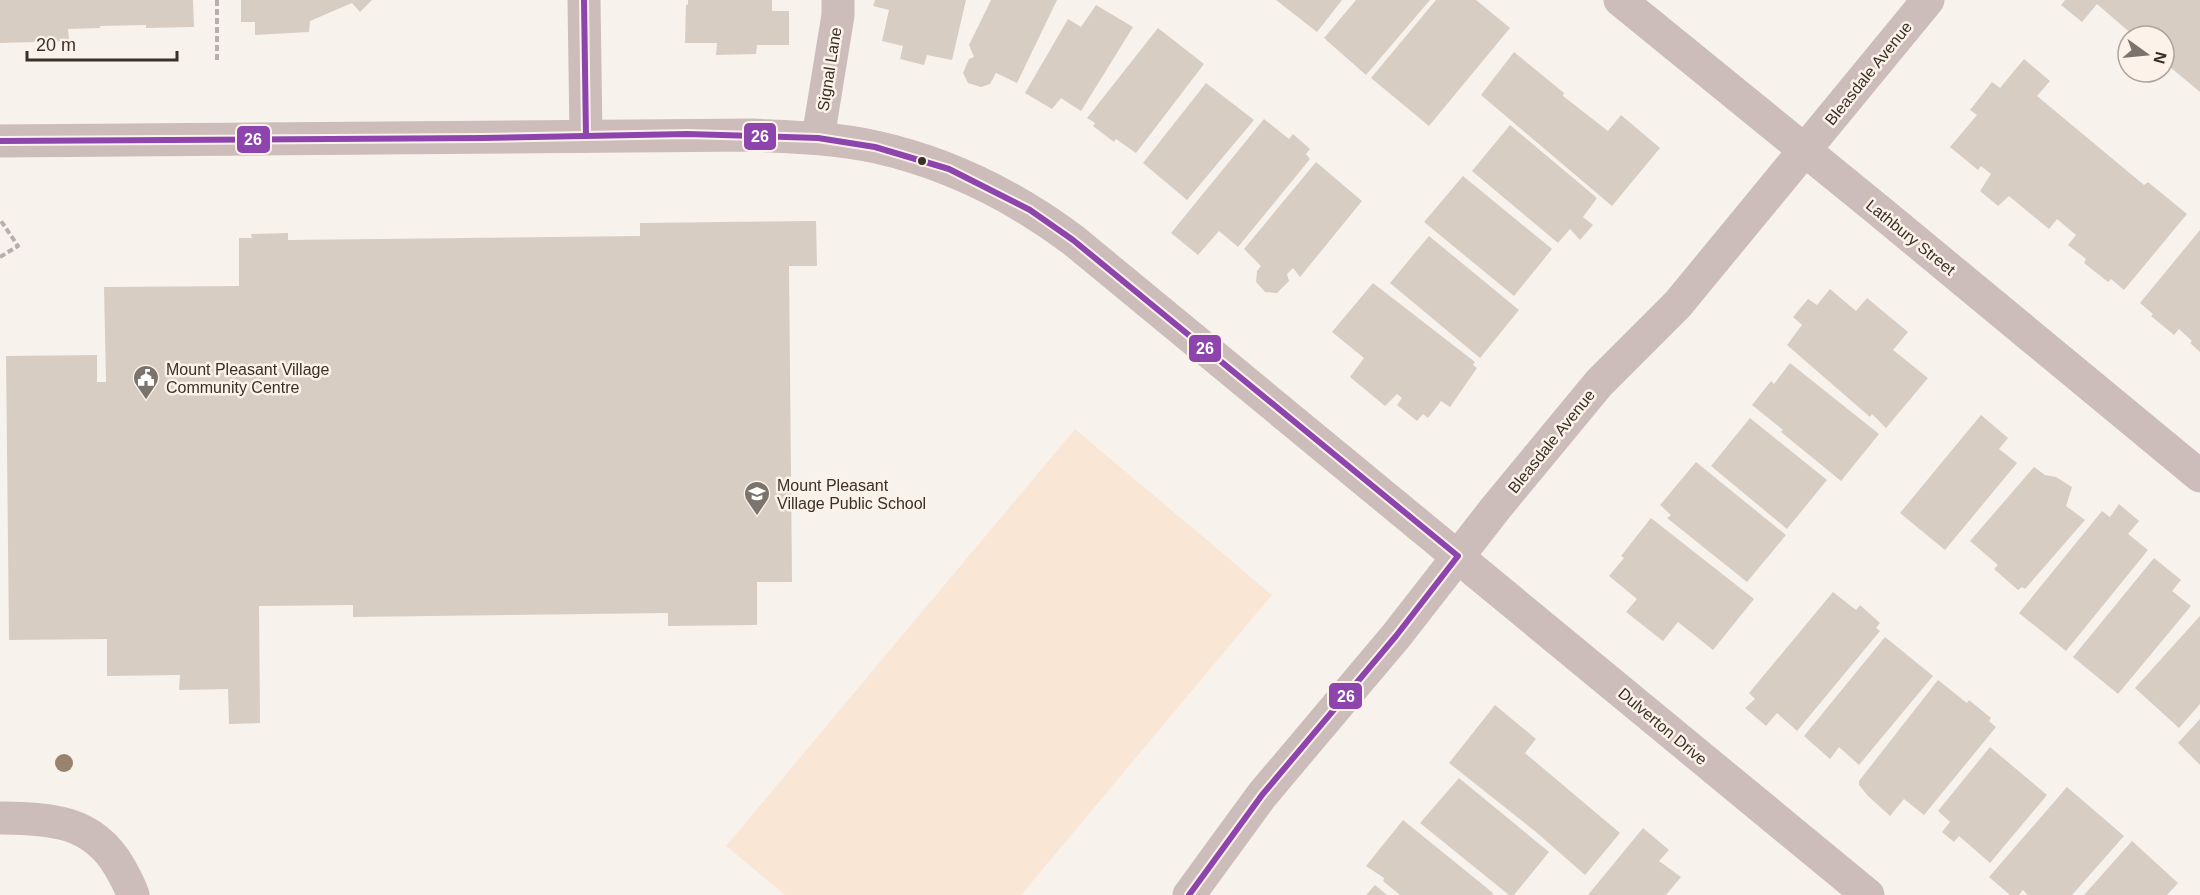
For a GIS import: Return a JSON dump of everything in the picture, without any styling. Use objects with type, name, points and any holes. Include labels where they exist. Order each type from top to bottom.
[{"type":"street","points":[[585,0],[586,135]]},
{"type":"street","name":"Signal Lane","points":[[818,138],[838,15],[838,0]]},
{"type":"street","name":"Lathbury Street","points":[[1620,0],[2200,476]]},
{"type":"street","name":"Bleasdale Avenue","points":[[1189,895],[1262,795],[1396,636],[1599,383],[1678,304],[1928,0]]},
{"type":"street","name":"Dulverton Drive","points":[[0,141],[687,134],[818,138],[875,147],[950,169],[1030,210],[1066,235],[1868,895]]},
{"type":"street","points":[[0,818],[63,822],[85,831],[112,855],[133,895]]},
{"type":"path","points":[[217,0],[217,60]]},
{"type":"path","points":[[0,257],[18,246],[1,221]]},
{"type":"shaded area","points":[[1075,429],[1272,595],[1021,895],[785,895],[726,846]]},
{"type":"building","points":[[0,0],[193,0],[194,27],[100,26],[100,28],[68,29],[69,41],[0,43]]},
{"type":"building","points":[[241,0],[372,0],[360,12],[352,3],[310,21],[309,32],[255,35],[255,22],[241,22]]},
{"type":"building","points":[[688,0],[772,0],[772,11],[789,11],[789,45],[757,45],[756,54],[716,55],[717,43],[685,43]]},
{"type":"building","points":[[875,0],[966,0],[952,60],[927,55],[924,65],[900,59],[903,46],[882,41],[889,10],[873,6]]},
{"type":"building","points":[[991,0],[1057,0],[1017,83],[996,73],[990,84],[981,87],[968,83],[963,73],[969,59],[974,57],[969,45]]},
{"type":"building","points":[[1276,0],[1342,0],[1317,32]]},
{"type":"building","points":[[1356,0],[1430,0],[1366,75],[1324,38]]},
{"type":"building","points":[[1436,0],[1476,0],[1510,28],[1429,126],[1371,78]]},
{"type":"building","points":[[2065,0],[2200,0],[2200,92],[2176,72],[2176,24],[2120,24],[2097,4],[2082,22],[2061,5]]},
{"type":"building","points":[[1096,5],[1133,27],[1081,111],[1061,98],[1052,109],[1025,93],[1068,19],[1081,27]]},
{"type":"building","points":[[1158,28],[1204,64],[1136,153],[1116,139],[1114,142],[1093,126],[1095,123],[1087,118]]},
{"type":"building","points":[[1514,52],[1564,93],[1563,96],[1608,131],[1621,115],[1660,148],[1612,206],[1481,95]]},
{"type":"building","points":[[2024,59],[2050,81],[2037,96],[2144,185],[2148,182],[2187,214],[2124,290],[2111,279],[2108,282],[2084,263],[2086,259],[2068,245],[2076,235],[2057,219],[2049,229],[2009,196],[1998,206],[1980,191],[1991,174],[1981,166],[1978,170],[1950,147],[1977,115],[1970,110],[1992,82],[2000,88]]},
{"type":"building","points":[[1206,83],[1254,120],[1187,200],[1143,163]]},
{"type":"building","points":[[1264,119],[1289,139],[1293,134],[1310,149],[1306,154],[1310,159],[1238,247],[1219,231],[1198,255],[1171,233]]},
{"type":"building","points":[[1510,125],[1597,198],[1583,217],[1593,225],[1580,240],[1570,229],[1558,243],[1472,171]]},
{"type":"building","points":[[1316,162],[1362,201],[1300,277],[1293,268],[1287,274],[1289,281],[1277,293],[1265,292],[1256,282],[1257,271],[1261,266],[1244,249]]},
{"type":"building","points":[[1463,176],[1552,249],[1514,296],[1424,222]]},
{"type":"building","points":[[816,221],[817,266],[789,266],[792,582],[757,582],[757,625],[668,626],[668,613],[353,617],[353,605],[259,606],[260,723],[229,724],[228,689],[179,690],[180,675],[107,676],[107,639],[9,640],[6,356],[97,355],[97,382],[106,382],[104,287],[239,286],[239,238],[252,238],[251,234],[288,233],[288,240],[640,236],[640,223]]},
{"type":"building","points":[[2200,230],[2200,352],[2179,329],[2174,335],[2151,316],[2153,314],[2140,303]]},
{"type":"building","points":[[1429,236],[1519,310],[1480,358],[1390,283]]},
{"type":"building","points":[[1373,283],[1475,362],[1473,365],[1477,368],[1450,407],[1441,401],[1428,418],[1423,414],[1417,421],[1397,405],[1402,398],[1397,394],[1385,406],[1350,377],[1364,358],[1332,332]]},
{"type":"building","points":[[1830,289],[1856,311],[1867,298],[1908,332],[1893,350],[1928,378],[1886,428],[1872,414],[1870,417],[1787,345],[1802,325],[1793,317],[1808,299],[1817,305]]},
{"type":"building","points":[[1790,363],[1879,434],[1841,481],[1752,405],[1771,381],[1774,384]]},
{"type":"building","points":[[1981,415],[2008,438],[1999,449],[2017,463],[1945,550],[1900,513]]},
{"type":"building","points":[[1750,418],[1827,480],[1787,529],[1711,466]]},
{"type":"building","points":[[1696,462],[1786,535],[1747,582],[1667,518],[1671,515],[1660,505]]},
{"type":"building","points":[[2034,467],[2045,475],[2056,477],[2072,487],[2066,506],[2085,520],[2025,589],[2022,587],[2018,590],[1994,569],[1998,565],[1970,541]]},
{"type":"building","points":[[2119,504],[2139,521],[2128,534],[2148,550],[2066,651],[2019,613],[2102,511],[2110,517]]},
{"type":"building","points":[[1651,518],[1754,599],[1713,650],[1678,622],[1663,641],[1626,612],[1637,599],[1609,576],[1624,558],[1621,556]]},
{"type":"building","points":[[2154,558],[2181,580],[2172,591],[2191,606],[2118,694],[2073,657]]},
{"type":"building","points":[[1833,592],[1856,610],[1860,605],[1880,623],[1876,628],[1880,631],[1797,731],[1777,713],[1766,726],[1745,708],[1755,699],[1749,693]]},
{"type":"building","points":[[2200,616],[2200,704],[2179,728],[2135,688]]},
{"type":"building","points":[[1885,637],[1933,676],[1859,765],[1839,747],[1830,759],[1804,736]]},
{"type":"building","points":[[1938,680],[1967,703],[1969,700],[1991,718],[1989,721],[1996,727],[1924,815],[1904,799],[1890,816],[1868,796],[1859,785],[1859,781]]},
{"type":"building","points":[[1495,705],[1536,739],[1525,753],[1620,833],[1585,875],[1536,832],[1449,763]]},
{"type":"building","points":[[2200,719],[2200,765],[2178,743]]},
{"type":"building","points":[[1990,747],[2047,795],[1990,863],[1959,836],[1954,842],[1942,832],[1950,822],[1938,811]]},
{"type":"building","points":[[1459,778],[1549,852],[1514,895],[1509,895],[1420,823]]},
{"type":"building","points":[[2067,787],[2124,836],[2072,895],[2028,895],[2023,890],[2019,895],[2010,895],[1989,877]]},
{"type":"building","points":[[1403,820],[1493,893],[1492,895],[1400,895],[1383,881],[1384,878],[1366,866]]},
{"type":"building","points":[[1643,828],[1669,850],[1659,861],[1681,877],[1666,895],[1588,895]]},
{"type":"building","points":[[2132,841],[2178,883],[2167,895],[2084,895]]},
{"type":"building","points":[[1375,885],[1387,895],[1366,895]]},
{"type":"transit line","name":"26","points":[[584,0],[586,136]]},
{"type":"transit line","name":"26","points":[[0,141],[483,138],[687,134],[818,138],[875,147],[949,169],[1030,210],[1073,240],[1458,556],[1396,636],[1262,795],[1189,895]]},
{"type":"place","name":"Mount Pleasant Village Community Centre","points":[[146,401]]},
{"type":"place","name":"Mount Pleasant Village Public School","points":[[757,517]]}]
